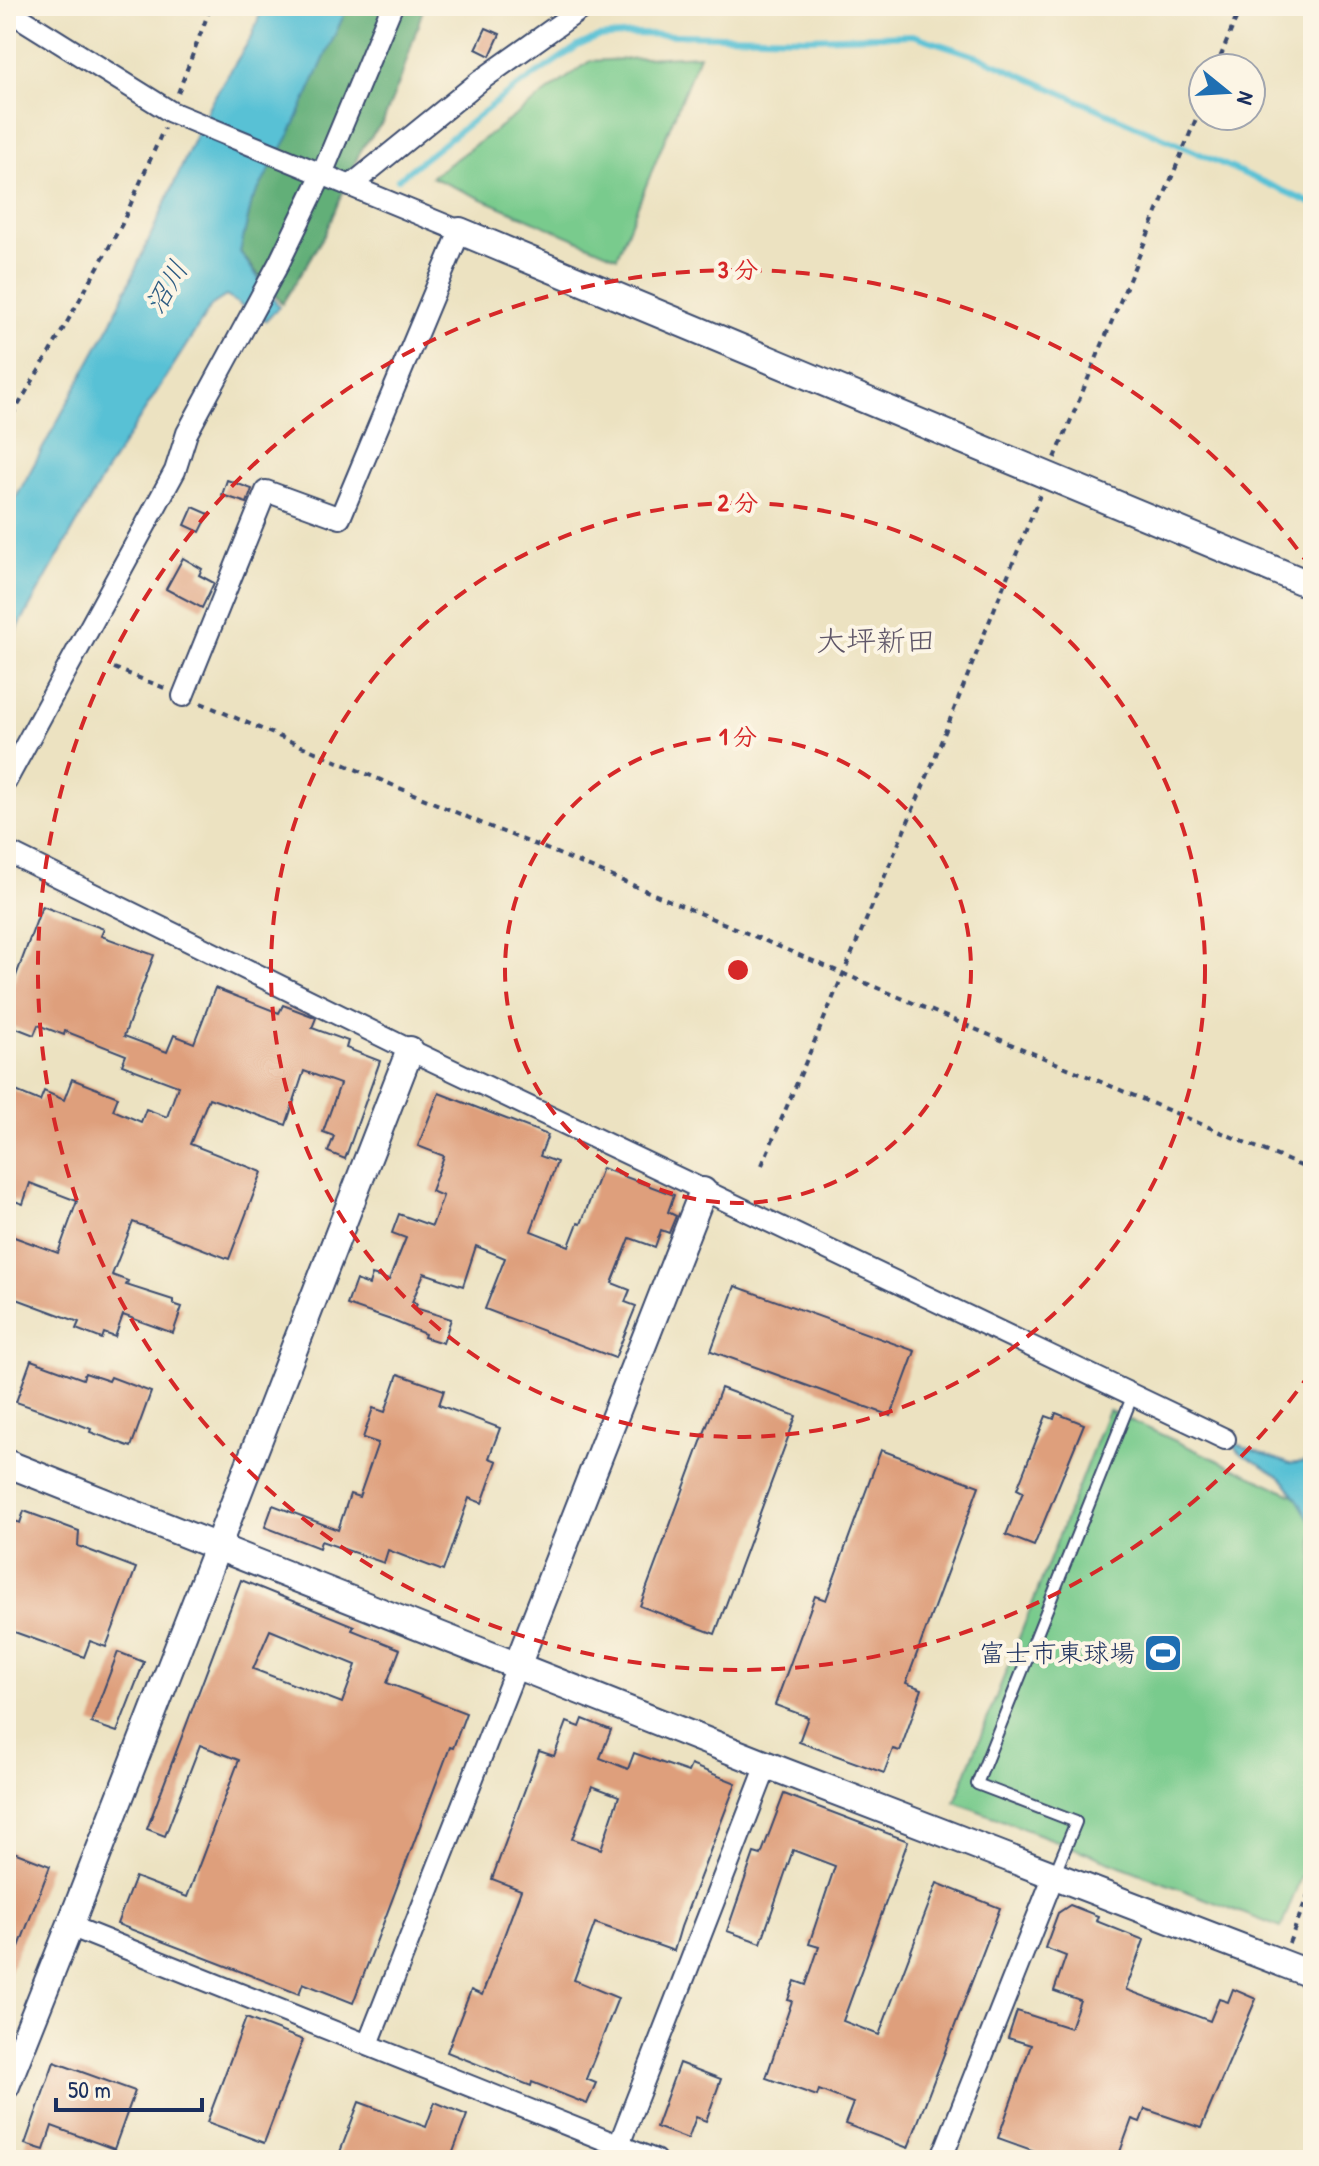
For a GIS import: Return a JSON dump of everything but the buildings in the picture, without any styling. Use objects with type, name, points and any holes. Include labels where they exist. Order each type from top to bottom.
[{"type":"street","points":[[6,781],[175,471],[187,433],[279,263],[322,174],[392,6]]},
{"type":"street","points":[[350,186],[481,80],[585,6]]},
{"type":"street","points":[[6,9],[171,112],[1313,586]]},
{"type":"street","points":[[183,696],[266,491],[340,518],[460,231]]},
{"type":"street","points":[[6,851],[410,1050],[1225,1439]]},
{"type":"street","points":[[6,2086],[410,1050]]},
{"type":"street","points":[[368,2044],[703,1191]]},
{"type":"street","points":[[6,1463],[767,1765],[1313,1975]]},
{"type":"street","points":[[616,2153],[767,1765]]},
{"type":"street","points":[[941,2160],[1054,1875]]},
{"type":"street","points":[[70,1926],[368,2044],[616,2153],[655,2160]]},
{"type":"lane","points":[[1054,1875],[1076,1822],[977,1784],[1132,1397]]},
{"type":"path","points":[[6,426],[122,224],[171,112],[211,6]]},
{"type":"path","points":[[1222,52],[1241,6]]},
{"type":"path","points":[[762,1165],[929,772],[1047,476],[1191,132]]},
{"type":"path","points":[[114,668],[1313,1171]]},
{"type":"path","points":[[1281,1963],[1313,1882]]},
{"type":"green space","points":[[347,6],[424,6],[383,122],[361,149],[325,234],[282,304],[240,252],[252,201],[294,125]]},
{"type":"green space","points":[[699,55],[617,257],[431,177],[590,61]]},
{"type":"green space","name":"富士市東球場","points":[[1108,1410],[1313,1504],[1313,1846],[1281,1928],[955,1802]]},
{"type":"water","name":"沼川","points":[[263,6],[348,6],[291,132],[252,201],[240,252],[279,307],[266,321],[226,296],[212,305],[108,468],[6,649],[6,516],[112,321],[210,104],[252,36]]},
{"type":"water","points":[[1231,1442],[1290,1464],[1303,1462],[1313,1454],[1313,1525],[1281,1478],[1240,1452]]},
{"type":"waterway","points":[[398,179],[504,96],[578,46],[598,37],[633,34],[806,38],[913,35],[985,59],[1313,204]]},
{"type":"place","name":"富士市東球場","points":[[1163,1653]]},
{"type":"district","name":"大坪新田","points":[[876,641]]}]
